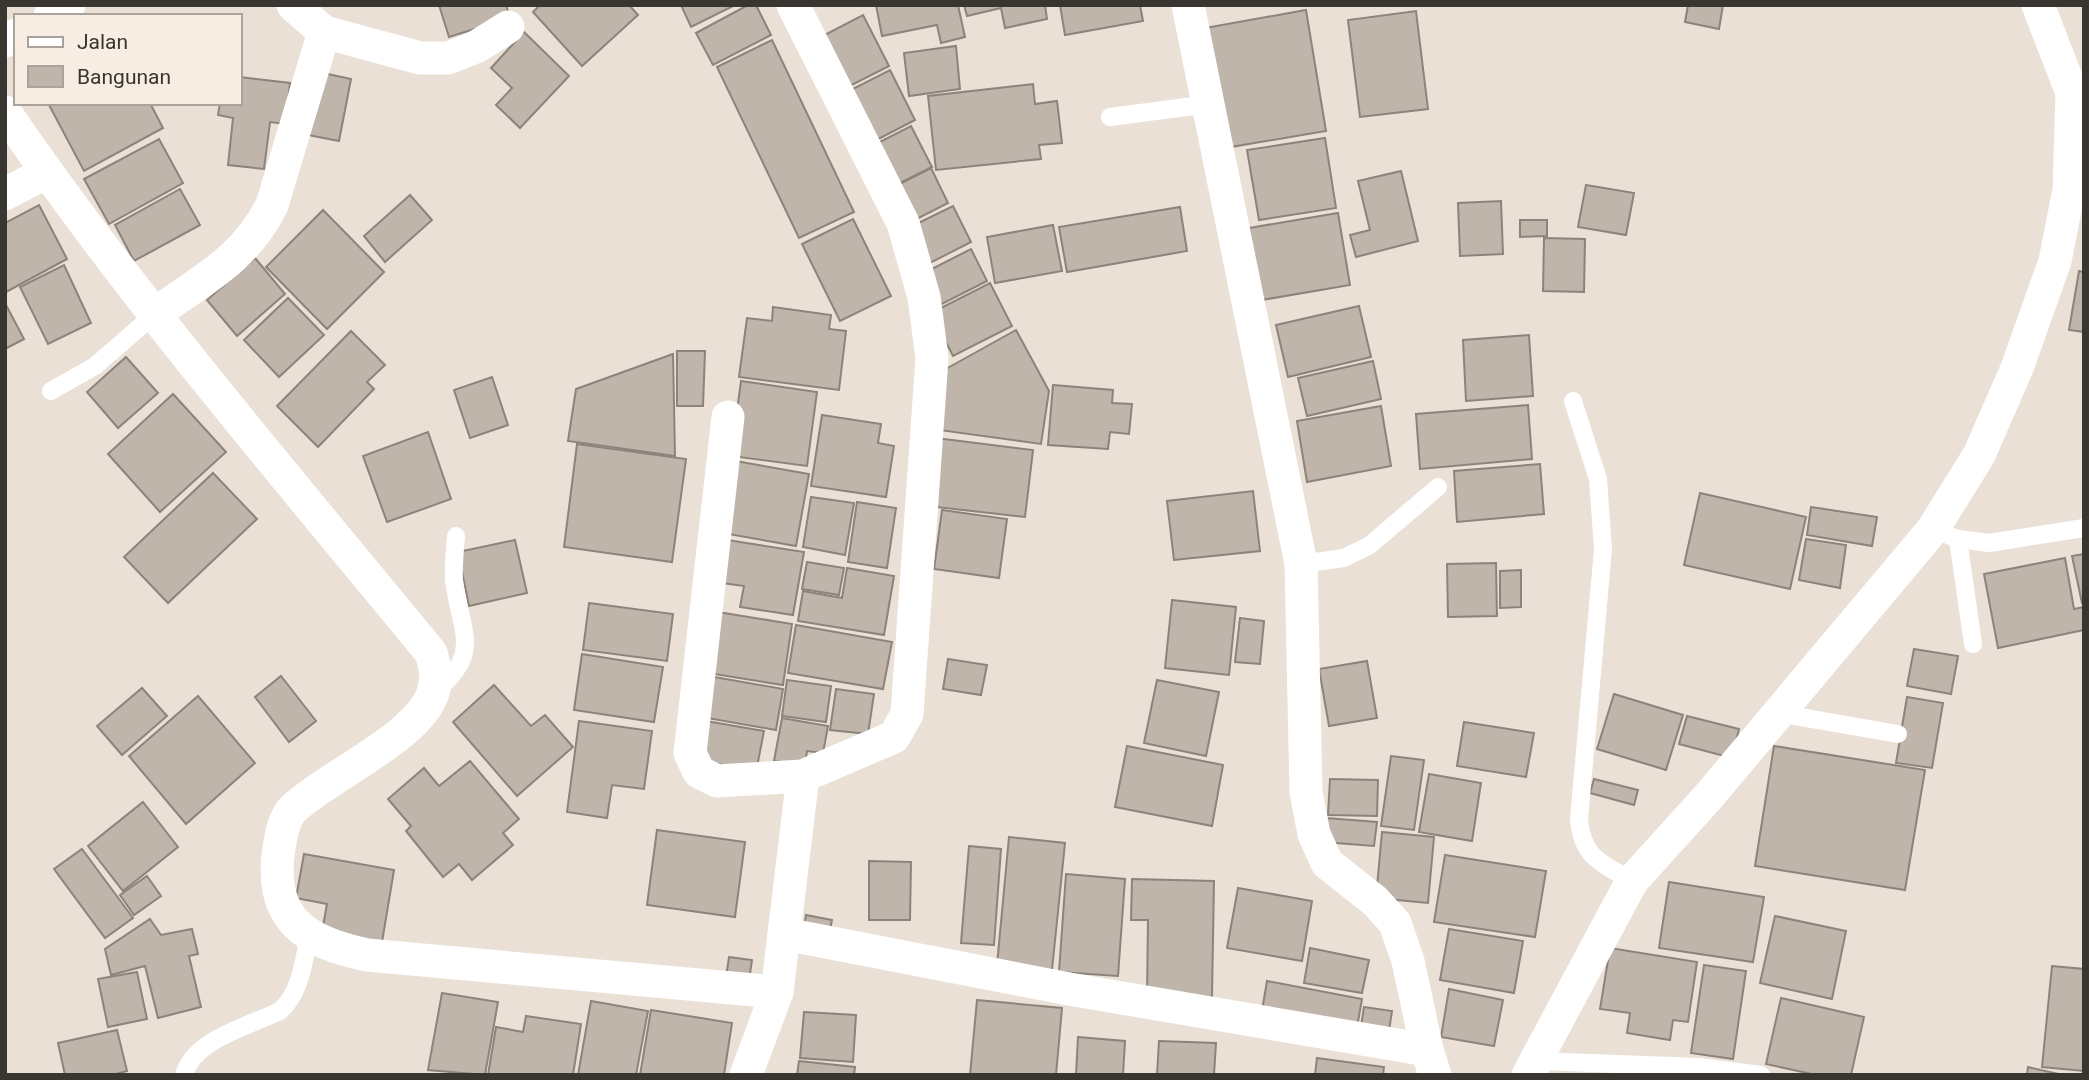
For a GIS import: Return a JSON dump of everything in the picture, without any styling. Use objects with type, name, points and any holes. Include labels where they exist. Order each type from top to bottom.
[{"type":"street","points":[[53,14],[69,5]]},
{"type":"street","points":[[293,5],[324,32],[420,58],[448,58],[476,47],[508,27]]},
{"type":"street","points":[[728,417],[690,753],[699,772],[717,781],[803,776],[894,737],[907,714],[932,358],[924,297],[903,223],[793,5]]},
{"type":"street","points":[[785,934],[1431,1063],[1408,961],[1395,923],[1375,901],[1327,863],[1314,834],[1306,792],[1301,564],[1188,5]]},
{"type":"street","points":[[1533,1068],[1632,881],[1778,713],[1946,534],[2017,368],[2055,261],[2069,190],[2078,94],[2038,5]]},
{"type":"street","points":[[156,313],[244,250],[259,232],[272,205],[324,32]]},
{"type":"street","points":[[5,112],[47,172],[156,313],[431,653],[436,672],[434,692],[424,709],[402,732],[292,810],[282,830],[277,865],[279,892],[293,919],[309,937],[330,947],[367,955],[777,992]]},
{"type":"street","points":[[5,194],[47,172]]},
{"type":"street","points":[[746,1075],[777,992],[803,776]]},
{"type":"lane","points":[[1110,117],[1209,104]]},
{"type":"lane","points":[[51,391],[95,366],[156,313]]},
{"type":"lane","points":[[1573,401],[1598,480],[1603,549],[1579,818],[1580,840],[1592,856],[1632,881]]},
{"type":"lane","points":[[1301,564],[1344,558],[1370,545],[1438,487]]},
{"type":"lane","points":[[1973,644],[1946,534],[1989,543],[2084,528]]},
{"type":"lane","points":[[434,692],[453,677],[465,656],[463,618],[454,580],[456,536]]},
{"type":"lane","points":[[1778,713],[1898,734]]},
{"type":"lane","points":[[184,1075],[191,1059],[202,1048],[280,1011],[289,1003],[298,986],[309,937]]},
{"type":"lane","points":[[1533,1068],[1699,1067],[1760,1075]]},
{"type":"building","points":[[439,5],[506,5],[510,18],[449,37]]},
{"type":"building","points":[[540,5],[629,5],[638,15],[582,66],[533,12]]},
{"type":"building","points":[[681,5],[735,5],[691,27]]},
{"type":"building","points":[[748,5],[756,5],[771,35],[713,65],[696,33]]},
{"type":"building","points":[[876,5],[958,5],[965,37],[941,43],[937,25],[882,36]]},
{"type":"building","points":[[964,5],[1045,5],[1047,19],[1005,28],[1001,8],[967,16]]},
{"type":"building","points":[[1060,5],[1140,5],[1143,21],[1065,35]]},
{"type":"building","points":[[1688,5],[1723,5],[1719,29],[1685,22]]},
{"type":"building","points":[[1306,10],[1326,131],[1225,148],[1205,28]]},
{"type":"building","points":[[1416,11],[1428,109],[1360,117],[1348,20]]},
{"type":"building","points":[[863,15],[889,66],[840,91],[815,40]]},
{"type":"building","points":[[524,32],[569,76],[520,128],[496,105],[512,88],[491,68]]},
{"type":"building","points":[[772,40],[854,212],[799,238],[717,67]]},
{"type":"building","points":[[956,46],[960,89],[909,96],[904,53]]},
{"type":"building","points":[[890,70],[915,120],[867,145],[841,95]]},
{"type":"building","points":[[314,71],[351,79],[339,141],[303,134]]},
{"type":"building","points":[[242,77],[290,83],[286,124],[270,122],[264,169],[228,165],[233,118],[218,115],[220,105],[242,105]]},
{"type":"building","points":[[1033,84],[1035,104],[1057,101],[1062,143],[1039,145],[1041,159],[936,170],[928,96]]},
{"type":"building","points":[[49,105],[151,105],[163,128],[84,171]]},
{"type":"building","points":[[911,126],[932,167],[888,189],[868,148]]},
{"type":"building","points":[[1325,138],[1336,208],[1259,220],[1247,150]]},
{"type":"building","points":[[159,139],[183,183],[109,224],[84,179]]},
{"type":"building","points":[[931,168],[948,203],[905,225],[888,190]]},
{"type":"building","points":[[1401,171],[1418,241],[1356,257],[1350,235],[1370,230],[1358,181]]},
{"type":"building","points":[[1586,185],[1634,193],[1626,235],[1578,227]]},
{"type":"building","points":[[180,189],[200,225],[134,261],[115,225]]},
{"type":"building","points":[[410,195],[432,220],[385,262],[364,236]]},
{"type":"building","points":[[1501,201],[1503,254],[1460,256],[1458,203]]},
{"type":"building","points":[[39,205],[67,259],[6,292],[5,223]]},
{"type":"building","points":[[953,206],[971,242],[926,265],[908,228]]},
{"type":"building","points":[[1180,207],[1187,251],[1067,272],[1059,227]]},
{"type":"building","points":[[323,210],[384,272],[327,329],[266,267]]},
{"type":"building","points":[[1338,213],[1350,285],[1262,300],[1249,228]]},
{"type":"building","points":[[853,219],[891,296],[840,321],[802,244]]},
{"type":"building","points":[[1520,220],[1547,220],[1547,236],[1520,237]]},
{"type":"building","points":[[1053,225],[1062,271],[995,283],[987,237]]},
{"type":"building","points":[[1544,238],[1585,239],[1584,292],[1543,291]]},
{"type":"building","points":[[971,249],[987,281],[938,306],[922,274]]},
{"type":"building","points":[[255,258],[285,294],[237,336],[207,300]]},
{"type":"building","points":[[64,265],[91,323],[48,344],[20,287]]},
{"type":"building","points":[[2079,271],[2084,272],[2084,332],[2069,330]]},
{"type":"building","points":[[990,283],[1012,326],[953,356],[931,313]]},
{"type":"building","points":[[288,298],[324,335],[279,377],[244,340]]},
{"type":"building","points":[[5,303],[24,339],[5,349]]},
{"type":"building","points":[[1359,306],[1371,357],[1288,377],[1276,325]]},
{"type":"building","points":[[773,307],[831,315],[829,329],[846,331],[839,390],[739,377],[747,318],[772,321]]},
{"type":"building","points":[[1016,330],[1049,391],[1041,444],[939,430],[944,370]]},
{"type":"building","points":[[351,331],[385,365],[367,382],[374,389],[318,447],[277,406]]},
{"type":"building","points":[[1529,335],[1533,396],[1466,401],[1463,340]]},
{"type":"building","points":[[677,351],[705,351],[703,406],[677,406]]},
{"type":"building","points":[[673,354],[675,456],[568,441],[576,389]]},
{"type":"building","points":[[126,357],[158,393],[118,428],[87,392]]},
{"type":"building","points":[[1373,361],[1381,399],[1307,416],[1298,378]]},
{"type":"building","points":[[492,377],[508,425],[470,438],[454,390]]},
{"type":"building","points":[[741,381],[817,392],[807,466],[731,456]]},
{"type":"building","points":[[1053,385],[1113,390],[1112,403],[1132,404],[1129,434],[1110,432],[1108,449],[1048,445]]},
{"type":"building","points":[[173,394],[226,452],[160,512],[108,454]]},
{"type":"building","points":[[1528,405],[1532,459],[1420,469],[1416,414]]},
{"type":"building","points":[[1381,406],[1391,466],[1307,482],[1297,421]]},
{"type":"building","points":[[822,415],[881,424],[878,443],[894,446],[886,497],[811,486]]},
{"type":"building","points":[[428,432],[451,499],[387,522],[363,456]]},
{"type":"building","points":[[936,438],[1033,450],[1025,517],[928,506]]},
{"type":"building","points":[[577,444],[686,459],[672,562],[564,547]]},
{"type":"building","points":[[730,460],[809,474],[796,546],[717,532]]},
{"type":"building","points":[[1540,464],[1544,514],[1457,522],[1454,471]]},
{"type":"building","points":[[213,473],[257,519],[168,603],[124,557]]},
{"type":"building","points":[[1253,491],[1260,551],[1174,560],[1167,501]]},
{"type":"building","points":[[1700,493],[1806,517],[1790,589],[1684,565]]},
{"type":"building","points":[[811,497],[854,503],[845,555],[803,547]]},
{"type":"building","points":[[857,502],[896,508],[887,568],[848,562]]},
{"type":"building","points":[[1811,507],[1877,517],[1872,546],[1807,535]]},
{"type":"building","points":[[942,510],[1007,519],[999,578],[934,569]]},
{"type":"building","points":[[721,539],[804,552],[793,615],[740,607],[744,586],[714,582]]},
{"type":"building","points":[[1806,539],[1846,545],[1840,588],[1799,580]]},
{"type":"building","points":[[515,540],[527,593],[469,606],[458,552]]},
{"type":"building","points":[[2084,554],[2084,603],[2082,603],[2072,556]]},
{"type":"building","points":[[2065,558],[2074,609],[2084,607],[2084,630],[1998,648],[1984,574]]},
{"type":"building","points":[[807,562],[844,568],[839,595],[802,589]]},
{"type":"building","points":[[1496,563],[1497,616],[1448,617],[1447,564]]},
{"type":"building","points":[[847,568],[894,576],[884,635],[798,621],[803,591],[842,598]]},
{"type":"building","points":[[1521,570],[1521,607],[1500,608],[1500,571]]},
{"type":"building","points":[[1172,600],[1236,607],[1229,675],[1165,668]]},
{"type":"building","points":[[589,603],[673,614],[667,661],[583,650]]},
{"type":"building","points":[[718,612],[792,624],[783,685],[708,673]]},
{"type":"building","points":[[1240,618],[1264,621],[1260,664],[1235,662]]},
{"type":"building","points":[[796,625],[892,642],[883,689],[788,673]]},
{"type":"building","points":[[1914,649],[1958,656],[1951,694],[1907,686]]},
{"type":"building","points":[[582,654],[663,667],[654,722],[574,710]]},
{"type":"building","points":[[948,659],[987,665],[981,695],[943,689]]},
{"type":"building","points":[[1367,661],[1377,718],[1329,726],[1319,669]]},
{"type":"building","points":[[703,675],[783,689],[776,730],[696,716]]},
{"type":"building","points":[[281,676],[316,721],[289,742],[255,697]]},
{"type":"building","points":[[787,680],[831,686],[826,722],[782,716]]},
{"type":"building","points":[[1157,680],[1219,692],[1206,756],[1144,743]]},
{"type":"building","points":[[494,685],[531,726],[545,715],[573,747],[517,796],[453,722]]},
{"type":"building","points":[[142,688],[167,716],[122,755],[97,726]]},
{"type":"building","points":[[836,689],[874,694],[868,734],[830,730]]},
{"type":"building","points":[[1614,694],[1683,715],[1666,770],[1597,749]]},
{"type":"building","points":[[198,696],[255,763],[186,824],[129,756]]},
{"type":"building","points":[[1907,697],[1943,703],[1932,768],[1896,763]]},
{"type":"building","points":[[1687,716],[1739,729],[1732,758],[1679,744]]},
{"type":"building","points":[[782,718],[828,726],[823,753],[807,751],[805,765],[774,761]]},
{"type":"building","points":[[579,721],[652,731],[644,789],[612,785],[607,818],[567,812]]},
{"type":"building","points":[[706,721],[764,731],[756,772],[698,760]]},
{"type":"building","points":[[1464,722],[1534,733],[1526,777],[1457,766]]},
{"type":"building","points":[[1127,746],[1223,765],[1212,826],[1115,807]]},
{"type":"building","points":[[1774,746],[1925,770],[1905,890],[1755,866]]},
{"type":"building","points":[[1391,756],[1424,760],[1414,830],[1381,826]]},
{"type":"building","points":[[470,761],[519,819],[503,833],[513,845],[472,880],[459,864],[443,877],[406,831],[411,826],[388,799],[424,768],[439,786]]},
{"type":"building","points":[[1429,774],[1481,783],[1472,841],[1419,832]]},
{"type":"building","points":[[1330,779],[1378,780],[1377,816],[1328,815]]},
{"type":"building","points":[[1594,779],[1638,790],[1634,805],[1590,793]]},
{"type":"building","points":[[143,802],[178,847],[123,891],[88,846]]},
{"type":"building","points":[[1326,818],[1377,822],[1374,846],[1323,842]]},
{"type":"building","points":[[657,830],[745,842],[735,917],[647,905]]},
{"type":"building","points":[[1382,832],[1434,837],[1428,903],[1376,898]]},
{"type":"building","points":[[1009,837],[1065,843],[1052,970],[997,965]]},
{"type":"building","points":[[969,846],[1001,849],[994,945],[961,943]]},
{"type":"building","points":[[82,849],[133,918],[105,938],[54,869]]},
{"type":"building","points":[[304,854],[394,870],[382,942],[322,932],[327,904],[296,898]]},
{"type":"building","points":[[1445,855],[1546,871],[1535,937],[1434,922]]},
{"type":"building","points":[[869,861],[911,862],[910,920],[869,920]]},
{"type":"building","points":[[1066,874],[1125,879],[1118,976],[1059,972]]},
{"type":"building","points":[[147,876],[161,896],[134,915],[120,895]]},
{"type":"building","points":[[1132,879],[1214,881],[1212,997],[1147,997],[1148,920],[1131,920]]},
{"type":"building","points":[[1669,882],[1764,897],[1753,962],[1659,948]]},
{"type":"building","points":[[1238,888],[1312,901],[1302,961],[1227,948]]},
{"type":"building","points":[[806,915],[832,920],[828,940],[803,935]]},
{"type":"building","points":[[1775,916],[1846,931],[1832,999],[1760,983]]},
{"type":"building","points":[[150,919],[161,935],[192,929],[198,954],[189,956],[201,1007],[158,1018],[145,966],[111,975],[105,949]]},
{"type":"building","points":[[1449,929],[1523,941],[1514,993],[1440,980]]},
{"type":"building","points":[[1310,948],[1369,960],[1362,993],[1304,983]]},
{"type":"building","points":[[1610,948],[1697,962],[1688,1022],[1673,1020],[1670,1040],[1627,1033],[1630,1013],[1600,1009]]},
{"type":"building","points":[[729,957],[752,960],[748,987],[725,984]]},
{"type":"building","points":[[1704,965],[1746,971],[1733,1059],[1691,1053]]},
{"type":"building","points":[[2052,966],[2084,969],[2084,1071],[2042,1067]]},
{"type":"building","points":[[137,972],[147,1019],[108,1027],[98,979]]},
{"type":"building","points":[[1267,981],[1362,999],[1355,1039],[1260,1022]]},
{"type":"building","points":[[1449,989],[1503,1000],[1494,1046],[1441,1037]]},
{"type":"building","points":[[442,993],[498,1002],[485,1075],[428,1070]]},
{"type":"building","points":[[1781,998],[1864,1017],[1851,1075],[1816,1075],[1766,1064]]},
{"type":"building","points":[[977,1000],[1062,1008],[1056,1075],[970,1075]]},
{"type":"building","points":[[591,1001],[648,1011],[636,1075],[578,1075]]},
{"type":"building","points":[[1364,1007],[1392,1011],[1387,1044],[1359,1039]]},
{"type":"building","points":[[651,1010],[732,1023],[724,1075],[640,1075]]},
{"type":"building","points":[[804,1012],[856,1015],[853,1062],[800,1058]]},
{"type":"building","points":[[526,1016],[581,1024],[573,1075],[488,1075],[496,1027],[523,1032]]},
{"type":"building","points":[[117,1030],[127,1071],[112,1075],[65,1075],[58,1043]]},
{"type":"building","points":[[1078,1037],[1125,1041],[1123,1075],[1076,1075]]},
{"type":"building","points":[[1159,1041],[1216,1043],[1214,1075],[1157,1075]]},
{"type":"building","points":[[1317,1058],[1384,1067],[1383,1075],[1315,1075]]},
{"type":"building","points":[[799,1061],[855,1067],[854,1075],[797,1075]]},
{"type":"building","points":[[2028,1067],[2063,1075],[2027,1075]]}]
